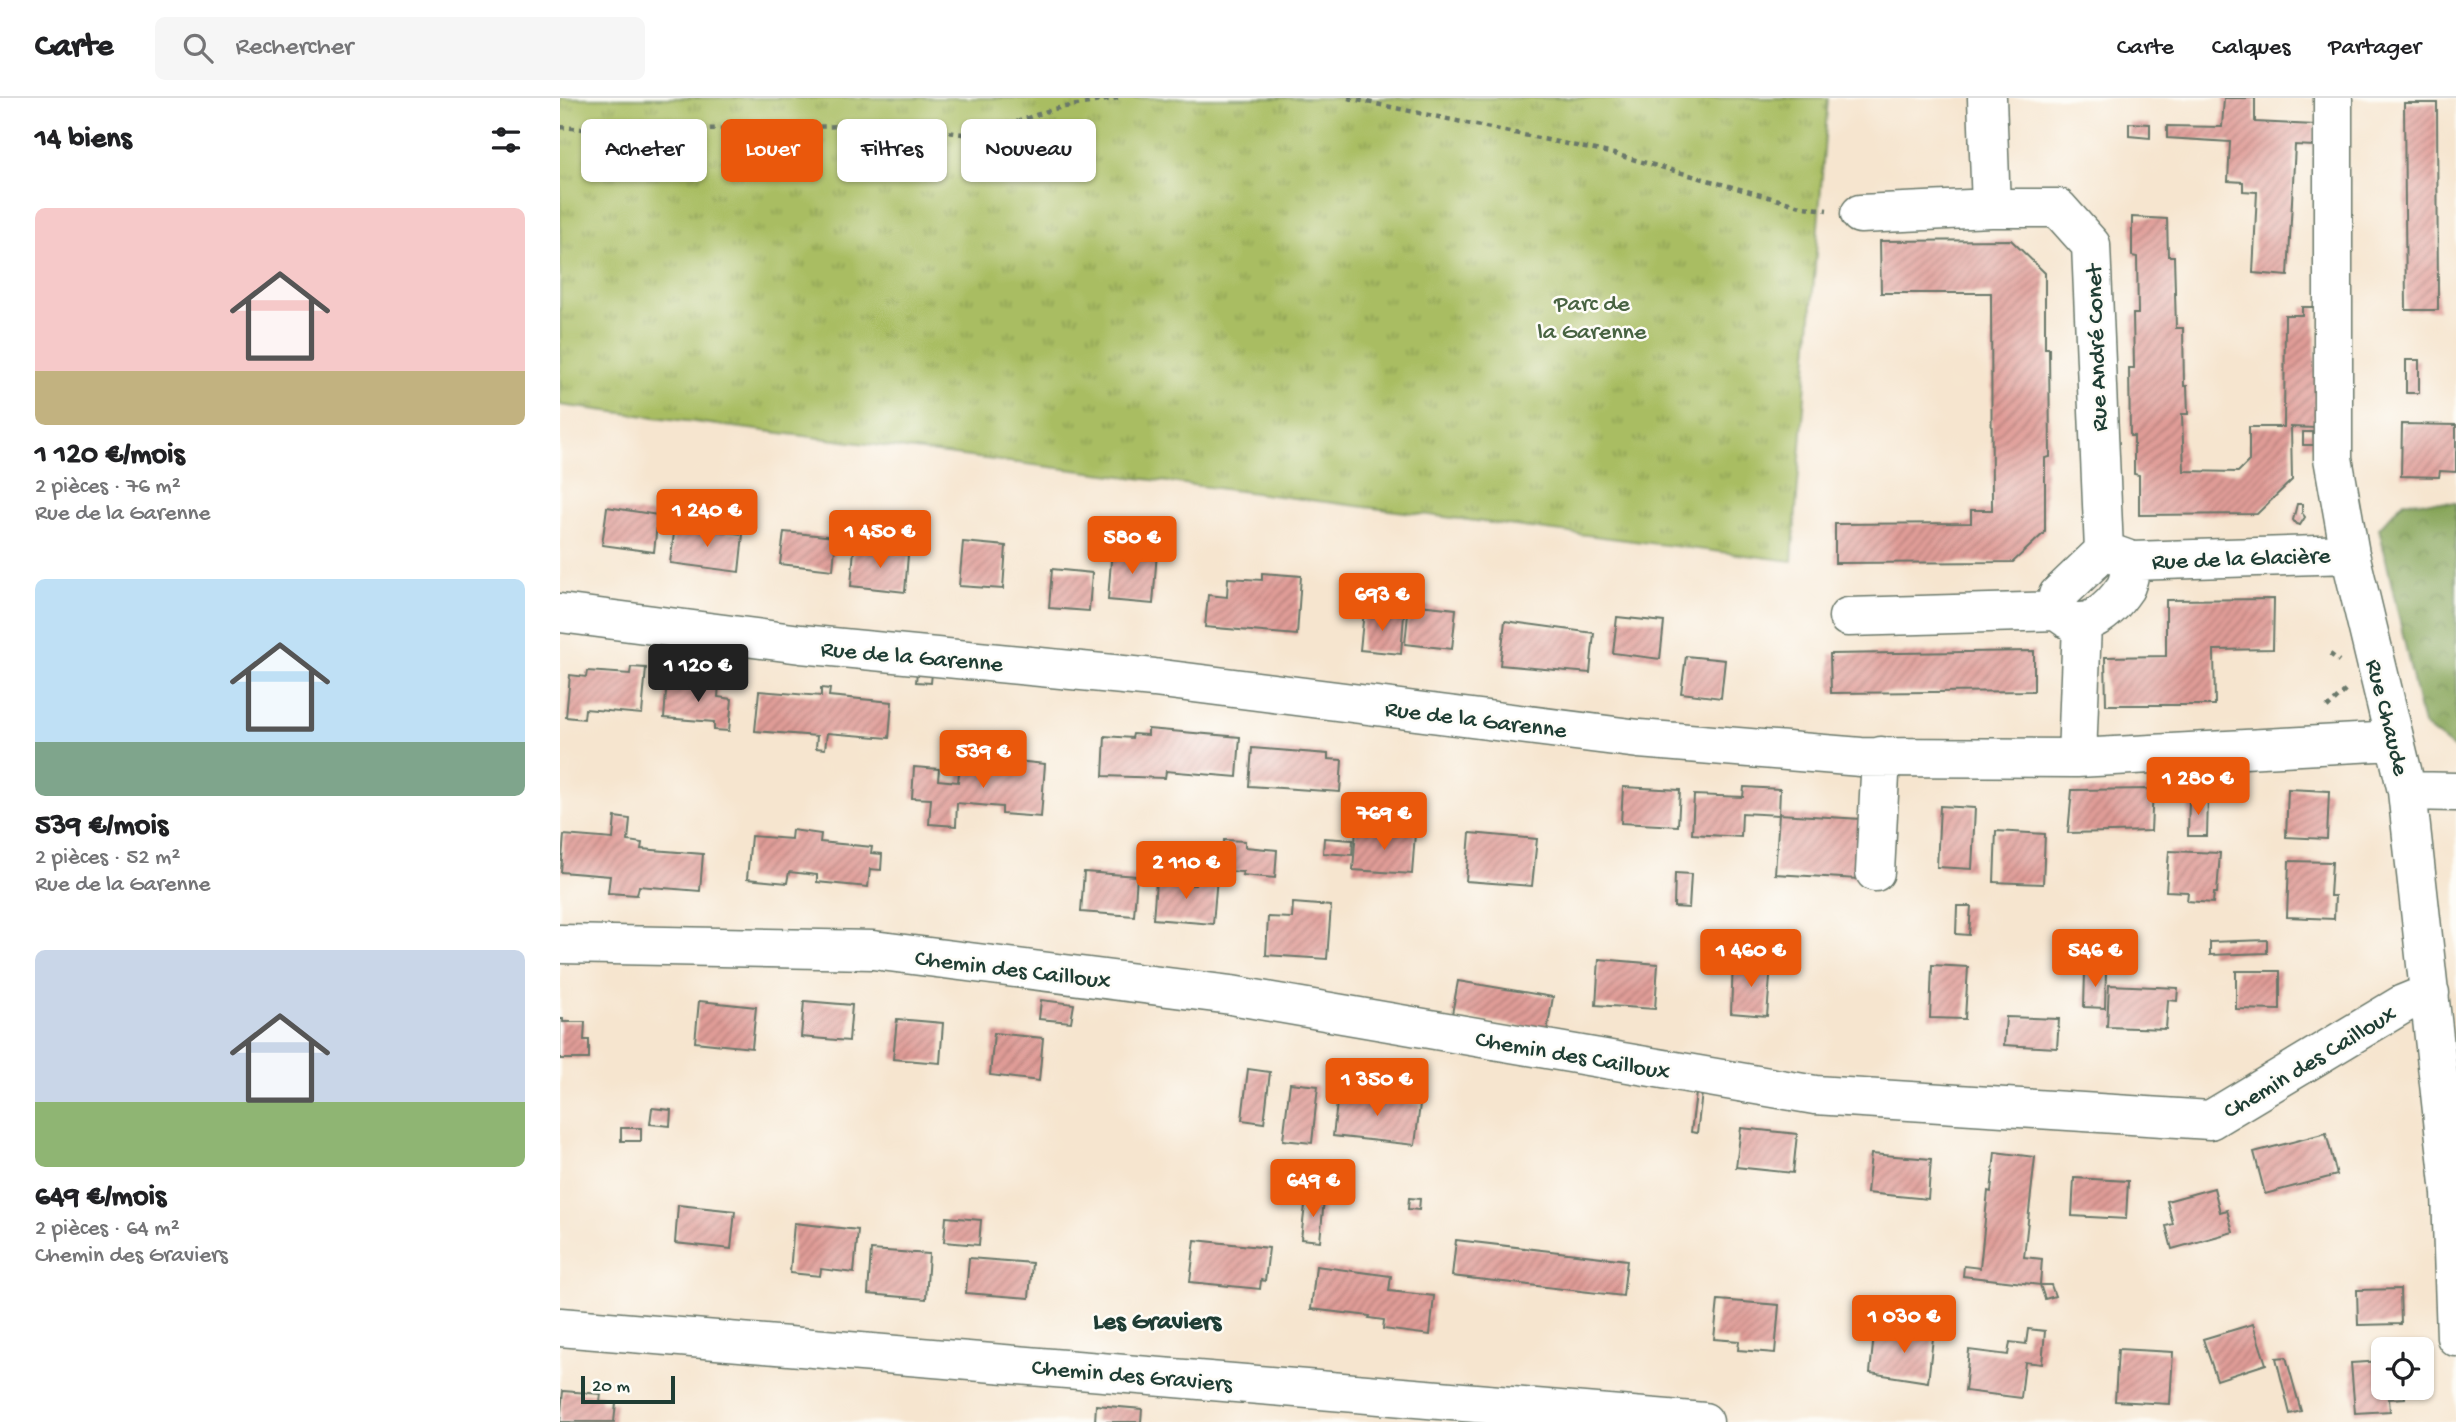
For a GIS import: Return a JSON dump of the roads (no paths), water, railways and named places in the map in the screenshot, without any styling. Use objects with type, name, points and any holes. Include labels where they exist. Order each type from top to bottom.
[{"type":"street","points":[[1987,98],[1991,208]]},
{"type":"street","name":"Rue Chaude","points":[[2333,98],[2333,458],[2350,554],[2407,791],[2451,1194],[2456,1337]]},
{"type":"street","name":"Rue André Conet","points":[[1860,214],[2058,208],[2091,245],[2118,556]]},
{"type":"street","name":"Rue de la Glacière","points":[[2070,617],[2096,619],[2126,586],[2118,556],[2350,554]]},
{"type":"street","name":"Rue de la Garenne","points":[[560,613],[801,645],[1154,678],[1639,739],[1861,757],[2077,758],[2395,741]]},
{"type":"street","points":[[1848,617],[2070,617],[2077,758]]},
{"type":"street","points":[[1875,872],[1881,756]]},
{"type":"street","points":[[2407,791],[2456,792]]},
{"type":"street","name":"Chemin des Cailloux","points":[[560,944],[873,950],[1231,995],[1815,1095],[2210,1120],[2403,1004],[2430,993]]},
{"type":"street","name":"Chemin des Graviers","points":[[560,1327],[1704,1422]]},
{"type":"district","name":"Les Graviers","points":[[1157,1319]]},
{"type":"park label","name":"Parc de la Garenne","points":[[1592,316]]}]
